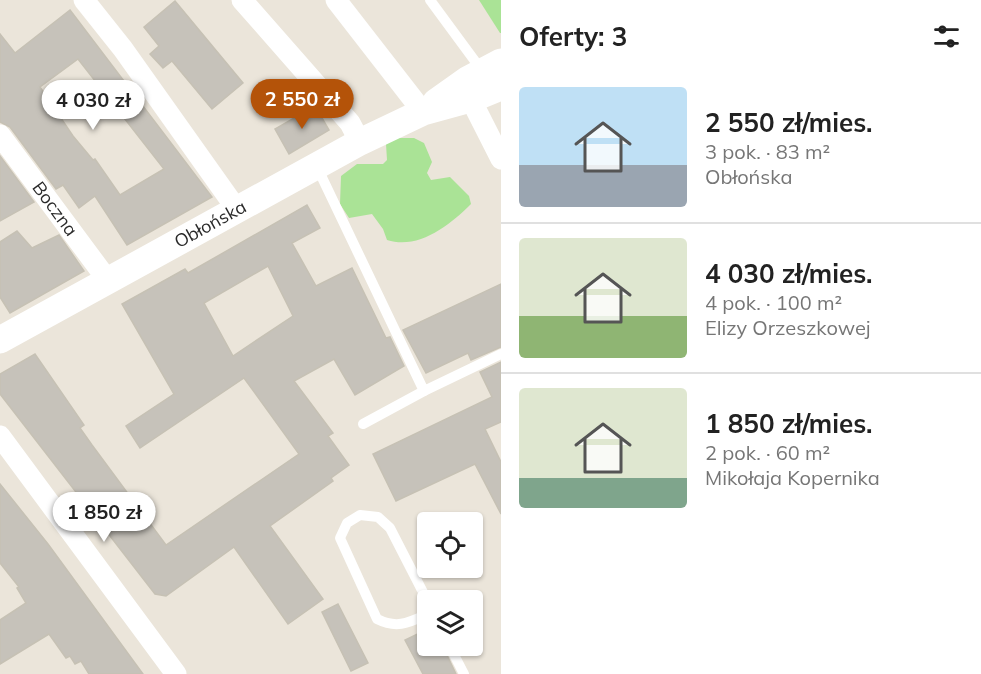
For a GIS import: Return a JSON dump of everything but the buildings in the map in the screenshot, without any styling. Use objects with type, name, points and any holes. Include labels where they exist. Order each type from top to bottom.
[{"type":"street","points":[[84,0],[123,49],[238,211]]},
{"type":"street","points":[[242,0],[350,123],[360,142]]},
{"type":"street","points":[[336,0],[423,112]]},
{"type":"street","points":[[485,82],[501,159]]},
{"type":"street","name":"Obłońska","points":[[0,340],[360,142],[485,82]]},
{"type":"street","name":"Boczna","points":[[0,135],[109,282]]},
{"type":"street","points":[[1,440],[176,674]]},
{"type":"lane","points":[[430,0],[485,82]]},
{"type":"lane","points":[[316,167],[424,391]]},
{"type":"lane","points":[[363,424],[424,391],[501,354]]},
{"type":"lane","points":[[417,619],[392,627],[377,619],[340,538],[347,523],[360,514],[378,517],[390,528],[422,590]]},
{"type":"lane","points":[[455,656],[464,674]]},
{"type":"green space","points":[[479,0],[501,0],[501,33],[500,33]]},
{"type":"green space","points":[[396,138],[414,138],[424,143],[432,162],[427,173],[431,180],[450,177],[469,196],[471,204],[443,228],[410,242],[387,240],[383,229],[372,214],[349,218],[340,204],[341,176],[357,164],[383,164],[387,160],[386,144]]}]
